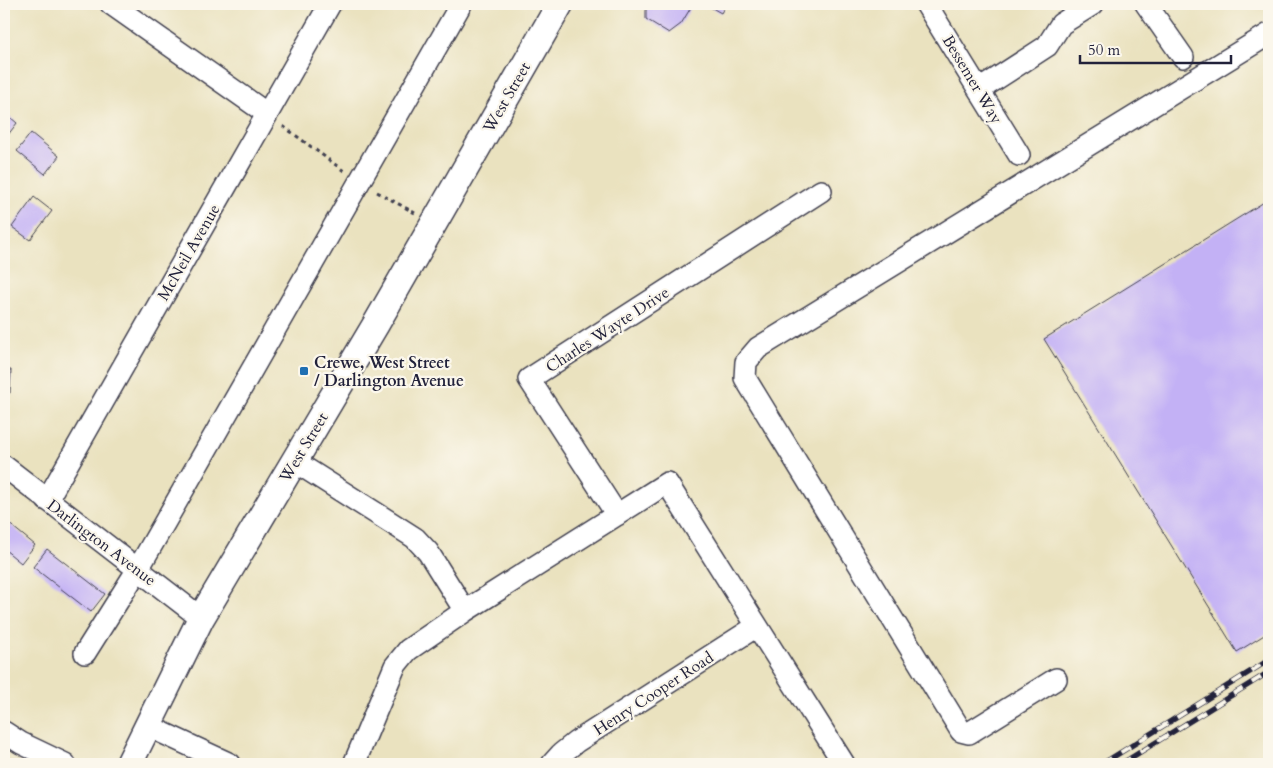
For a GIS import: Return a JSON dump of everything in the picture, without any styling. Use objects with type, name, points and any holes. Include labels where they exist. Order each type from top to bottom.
[{"type":"main road","name":"West Street","points":[[129,764],[201,618],[376,324],[560,4]]},
{"type":"street","points":[[111,4],[266,113]]},
{"type":"street","name":"McNeil Avenue","points":[[47,500],[266,113],[330,4]]},
{"type":"street","points":[[85,654],[138,569],[461,4]]},
{"type":"street","name":"Bessemer Way","points":[[926,4],[1020,155]]},
{"type":"street","points":[[979,90],[1047,46],[1061,24],[1093,4]]},
{"type":"street","points":[[1146,4],[1183,57]]},
{"type":"street","points":[[1056,679],[970,733],[961,731],[745,378],[746,362],[758,348],[1269,34]]},
{"type":"street","name":"Charles Wayte Drive","points":[[617,515],[529,379],[821,191]]},
{"type":"street","points":[[294,461],[415,538],[428,552],[465,611]]},
{"type":"street","name":"Darlington Avenue","points":[[4,466],[201,618]]},
{"type":"street","points":[[354,764],[396,666],[408,650],[465,611],[667,483],[844,764]]},
{"type":"street","name":"Henry Cooper Road","points":[[552,764],[576,742],[757,626]]},
{"type":"street","points":[[148,726],[230,764]]},
{"type":"street","points":[[4,732],[65,764]]},
{"type":"building","points":[[646,4],[693,4],[681,24],[669,33],[646,19]]},
{"type":"building","points":[[705,4],[726,4],[721,13]]},
{"type":"building","points":[[4,112],[17,123],[4,140]]},
{"type":"building","points":[[31,133],[59,156],[45,174],[17,151]]},
{"type":"building","points":[[34,197],[52,211],[30,240],[12,227]]},
{"type":"building","points":[[1269,199],[1269,632],[1237,652],[1044,339]]},
{"type":"building","points":[[4,370],[11,370],[10,393],[4,393]]},
{"type":"building","points":[[7,522],[35,545],[21,563],[4,549],[4,525]]},
{"type":"building","points":[[47,549],[105,594],[91,612],[33,567]]},
{"type":"railway","points":[[1102,764],[1269,660]]},
{"type":"railway","points":[[1121,764],[1269,672]]},
{"type":"place","name":"Crewe, West Street / Darlington Avenue","points":[[304,371]]}]
